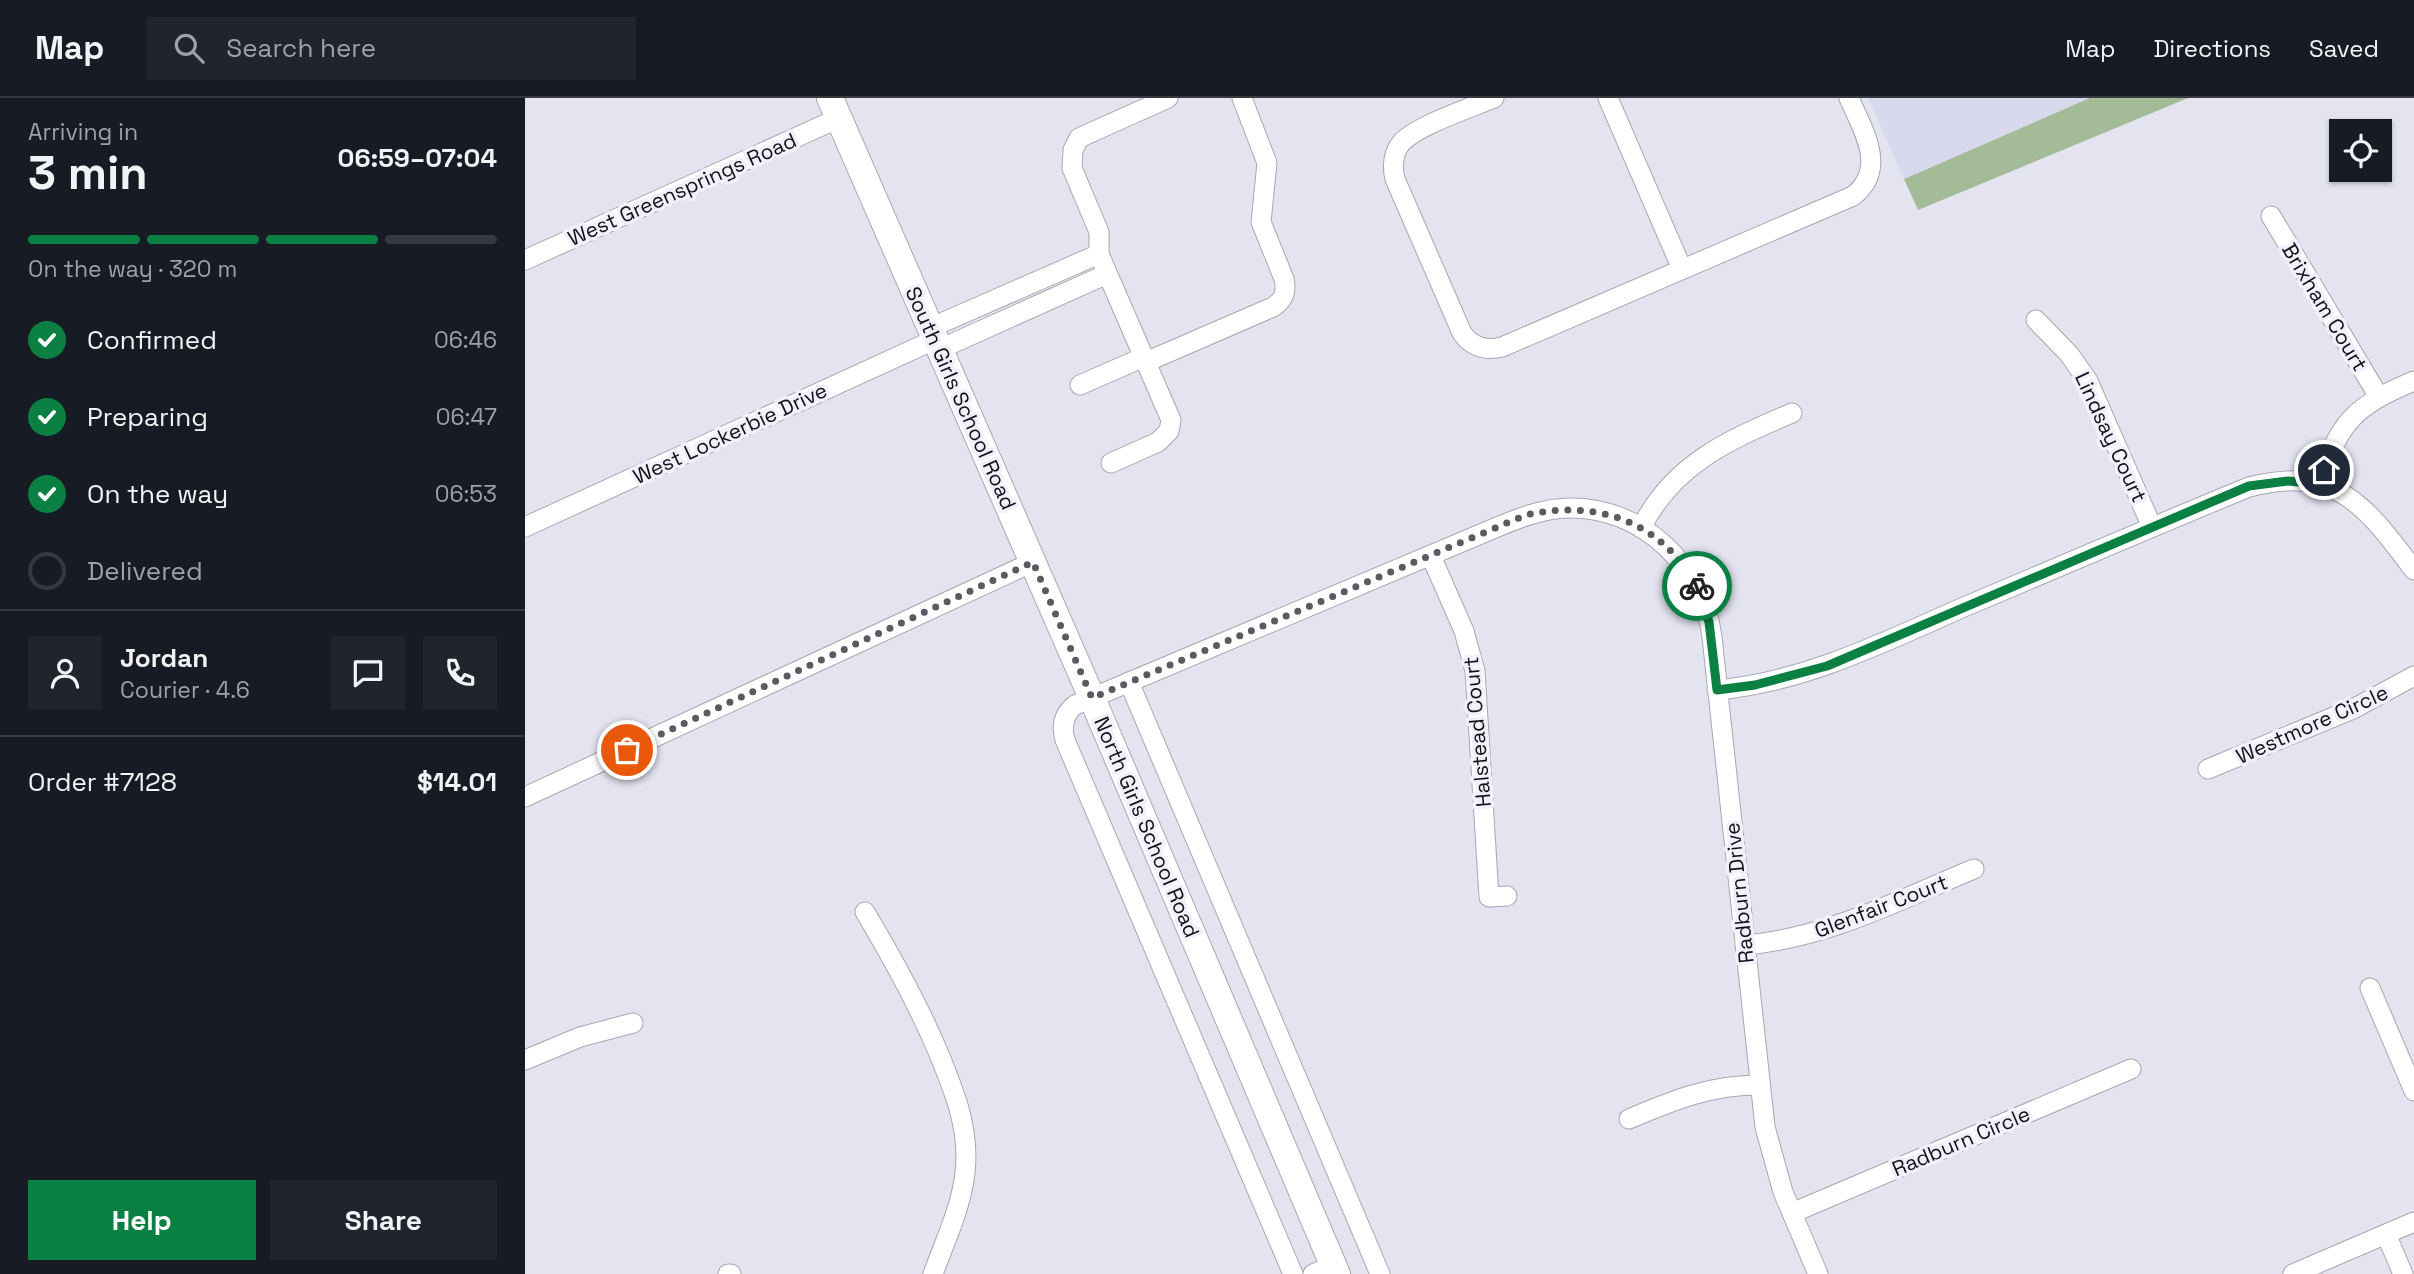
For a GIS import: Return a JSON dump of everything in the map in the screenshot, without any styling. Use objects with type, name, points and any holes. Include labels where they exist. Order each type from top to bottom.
[{"type":"main road","name":"South Girls School Road","points":[[835,108],[1092,698]]},
{"type":"main road","name":"North Girls School Road","points":[[1092,698],[1328,1271]]},
{"type":"street","points":[[1111,463],[1158,442],[1169,431],[1171,420],[1099,254],[1099,232],[1072,168],[1073,150],[1079,138],[1168,98]]},
{"type":"street","points":[[1080,385],[1273,307],[1285,295],[1284,279],[1261,222],[1267,163],[1242,98]]},
{"type":"street","points":[[1494,98],[1452,106],[1401,144],[1394,156],[1394,174],[1462,332],[1476,346],[1491,349],[1502,347],[1857,193],[1870,175],[1872,157],[1849,98]]},
{"type":"street","points":[[1608,98],[1682,269]]},
{"type":"street","name":"West Greensprings Road","points":[[525,260],[835,108]]},
{"type":"street","name":"Brixham Court","points":[[2271,216],[2379,397]]},
{"type":"street","points":[[935,339],[1099,254]]},
{"type":"street","points":[[935,339],[1107,274]]},
{"type":"street","name":"Lindsay Court","points":[[2036,320],[2083,372],[2152,527]]},
{"type":"street","name":"West Lockerbie Drive","points":[[525,527],[935,339]]},
{"type":"street","points":[[2319,484],[2332,447],[2353,415],[2379,397],[2414,381]]},
{"type":"street","points":[[1641,528],[1670,486],[1696,461],[1740,435],[1792,414]]},
{"type":"street","points":[[1717,690],[1755,685],[1827,666],[2249,486],[2288,481],[2319,484],[2340,492],[2365,509],[2414,570]]},
{"type":"street","name":"Radburn Drive","points":[[1092,698],[1526,515],[1570,508],[1599,511],[1641,528],[1670,550],[1697,586],[1709,622],[1768,1142],[1776,1171],[1818,1274]]},
{"type":"street","name":"Halstead Court","points":[[1431,556],[1464,631],[1475,671],[1489,897],[1507,896]]},
{"type":"street","points":[[525,797],[1033,562]]},
{"type":"street","name":"Westmore Circle","points":[[2209,769],[2353,709],[2414,676]]},
{"type":"street","name":"North Girls School Road","points":[[1129,682],[1380,1274]]},
{"type":"street","name":"North Girls School Road","points":[[1092,698],[1072,707],[1063,722],[1065,740],[1293,1274]]},
{"type":"street","name":"Glenfair Court","points":[[1745,945],[1782,941],[1826,930],[1974,869]]},
{"type":"street","points":[[865,912],[924,1019],[951,1084],[963,1126],[966,1155],[963,1183],[952,1225],[933,1274]]},
{"type":"street","points":[[2370,988],[2414,1091]]},
{"type":"street","points":[[525,1060],[580,1037],[633,1023]]},
{"type":"street","name":"Radburn Circle","points":[[1792,1213],[2131,1069]]},
{"type":"street","points":[[1629,1119],[1694,1093],[1729,1086],[1760,1085]]},
{"type":"street","points":[[2293,1274],[2414,1222]]},
{"type":"street","points":[[2386,1234],[2403,1274]]},
{"type":"shaded area","points":[[1868,98],[2090,98],[1904,179]]},
{"type":"green space","points":[[2090,98],[2188,98],[1918,210],[1904,179]]},
{"type":"way so far","points":[[627,750],[1033,562],[1092,698],[1526,515],[1548,510],[1570,508],[1599,511],[1634,524],[1670,550],[1697,586]]},
{"type":"route","points":[[1697,586],[1709,622],[1717,690],[1740,688],[1827,666],[2249,486],[2288,481],[2319,484],[2324,470]]}]
